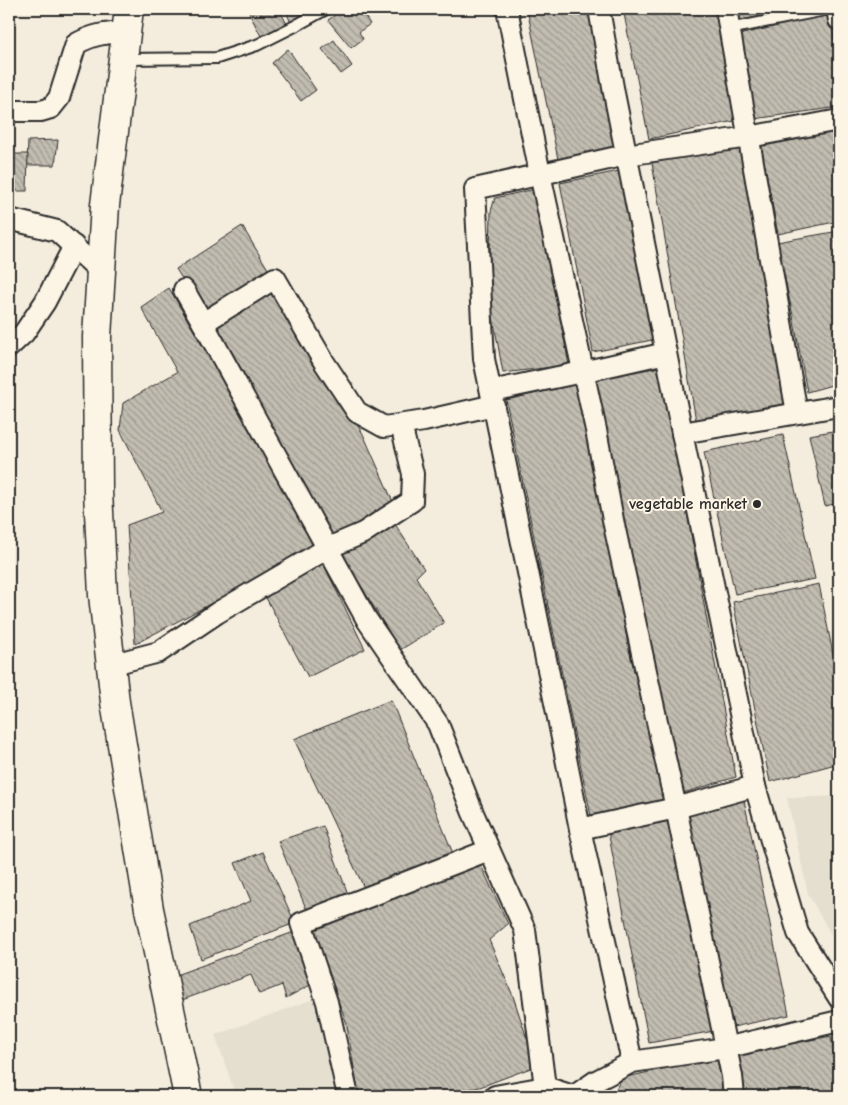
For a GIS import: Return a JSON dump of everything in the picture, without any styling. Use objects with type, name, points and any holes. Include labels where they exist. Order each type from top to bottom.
[{"type":"main road","points":[[128,20],[105,206],[98,337],[98,491],[103,595],[115,702],[149,909],[188,1096]]},
{"type":"street","points":[[507,9],[540,174],[732,1076],[734,1096]]},
{"type":"street","points":[[599,9],[626,155],[682,433],[756,786],[798,933],[839,998]]},
{"type":"street","points":[[726,9],[797,413]]},
{"type":"street","points":[[837,9],[839,20]]},
{"type":"street","points":[[9,111],[41,111],[51,108],[59,98],[76,44],[128,20]]},
{"type":"street","points":[[632,1062],[580,828],[484,359],[475,189],[626,155],[749,137],[839,120]]},
{"type":"street","points":[[9,220],[57,231],[101,272]]},
{"type":"street","points":[[9,347],[24,333],[45,302],[74,246]]},
{"type":"street","points":[[203,323],[275,278],[324,362],[357,412],[384,427],[424,421],[492,398],[582,372],[666,353]]},
{"type":"street","points":[[184,290],[368,620],[438,724],[489,850],[525,930],[545,1087]]},
{"type":"street","points":[[682,433],[839,406]]},
{"type":"street","points":[[110,665],[159,652],[217,613],[328,548],[363,533],[412,501],[413,474],[401,425]]},
{"type":"street","points":[[580,828],[676,808],[756,786]]},
{"type":"street","points":[[348,1096],[327,1002],[301,923],[489,850]]},
{"type":"street","points":[[495,1096],[545,1087],[573,1096],[598,1089],[632,1062],[725,1048],[839,1021]]},
{"type":"lane","points":[[123,59],[217,58],[257,46],[326,9]]},
{"type":"lane","points":[[729,29],[830,9]]},
{"type":"shaded area","points":[[839,796],[839,946],[808,894],[787,798]]},
{"type":"shaded area","points":[[316,998],[337,1096],[236,1096],[215,1035]]},
{"type":"building","points":[[256,9],[279,9],[287,24],[261,36],[249,13]]},
{"type":"building","points":[[285,9],[299,9],[303,17],[291,23]]},
{"type":"building","points":[[344,9],[360,9],[370,24],[359,32],[363,39],[351,48],[328,20]]},
{"type":"building","points":[[527,9],[591,9],[619,146],[558,159]]},
{"type":"building","points":[[623,9],[717,9],[739,120],[649,139]]},
{"type":"building","points":[[739,9],[797,9],[741,20]]},
{"type":"building","points":[[830,14],[839,69],[839,107],[754,119],[738,35]]},
{"type":"building","points":[[334,40],[352,66],[341,74],[322,49]]},
{"type":"building","points":[[288,49],[316,90],[301,101],[272,63]]},
{"type":"building","points":[[839,129],[839,221],[778,234],[761,146]]},
{"type":"building","points":[[58,140],[55,165],[27,165],[28,141]]},
{"type":"building","points":[[741,144],[789,405],[696,421],[652,163]]},
{"type":"building","points":[[9,154],[28,154],[27,191],[9,191]]},
{"type":"building","points":[[624,170],[657,339],[593,352],[560,183]]},
{"type":"building","points":[[535,189],[569,365],[503,373],[489,295],[491,211],[495,198]]},
{"type":"building","points":[[242,226],[271,274],[205,316],[176,269]]},
{"type":"building","points":[[839,231],[839,383],[807,392],[777,242]]},
{"type":"building","points":[[169,288],[319,546],[135,644],[127,525],[162,512],[120,430],[123,403],[177,372],[141,307]]},
{"type":"building","points":[[274,290],[363,434],[394,504],[333,540],[211,328]]},
{"type":"building","points":[[660,367],[736,777],[680,794],[595,379]]},
{"type":"building","points":[[578,384],[628,645],[665,800],[591,816],[506,400]]},
{"type":"building","points":[[839,430],[839,503],[825,506],[809,435]]},
{"type":"building","name":"vegetable market","points":[[783,435],[815,579],[735,594],[704,452]]},
{"type":"building","points":[[393,521],[424,569],[416,577],[444,623],[400,650],[341,553]]},
{"type":"building","points":[[322,561],[365,649],[308,677],[264,594]]},
{"type":"building","points":[[819,584],[839,684],[839,763],[770,782],[733,602]]},
{"type":"building","points":[[391,700],[454,856],[366,892],[294,739]]},
{"type":"building","points":[[744,800],[789,1015],[733,1027],[687,812]]},
{"type":"building","points":[[673,818],[714,1031],[649,1043],[608,831]]},
{"type":"building","points":[[323,826],[349,897],[308,913],[278,841]]},
{"type":"building","points":[[263,852],[295,923],[201,959],[190,926],[251,901],[235,863]]},
{"type":"building","points":[[480,863],[508,924],[489,940],[513,996],[536,1066],[480,1087],[435,1096],[362,1096],[358,1091],[346,1021],[309,926]]},
{"type":"building","points":[[294,932],[314,983],[286,998],[282,985],[259,994],[251,975],[182,1000],[173,976]]},
{"type":"building","points":[[831,1036],[839,1083],[839,1096],[745,1096],[739,1054]]},
{"type":"building","points":[[717,1057],[724,1096],[613,1096],[622,1078]]},
{"type":"place","name":"vegetable market","points":[[757,504]]}]
